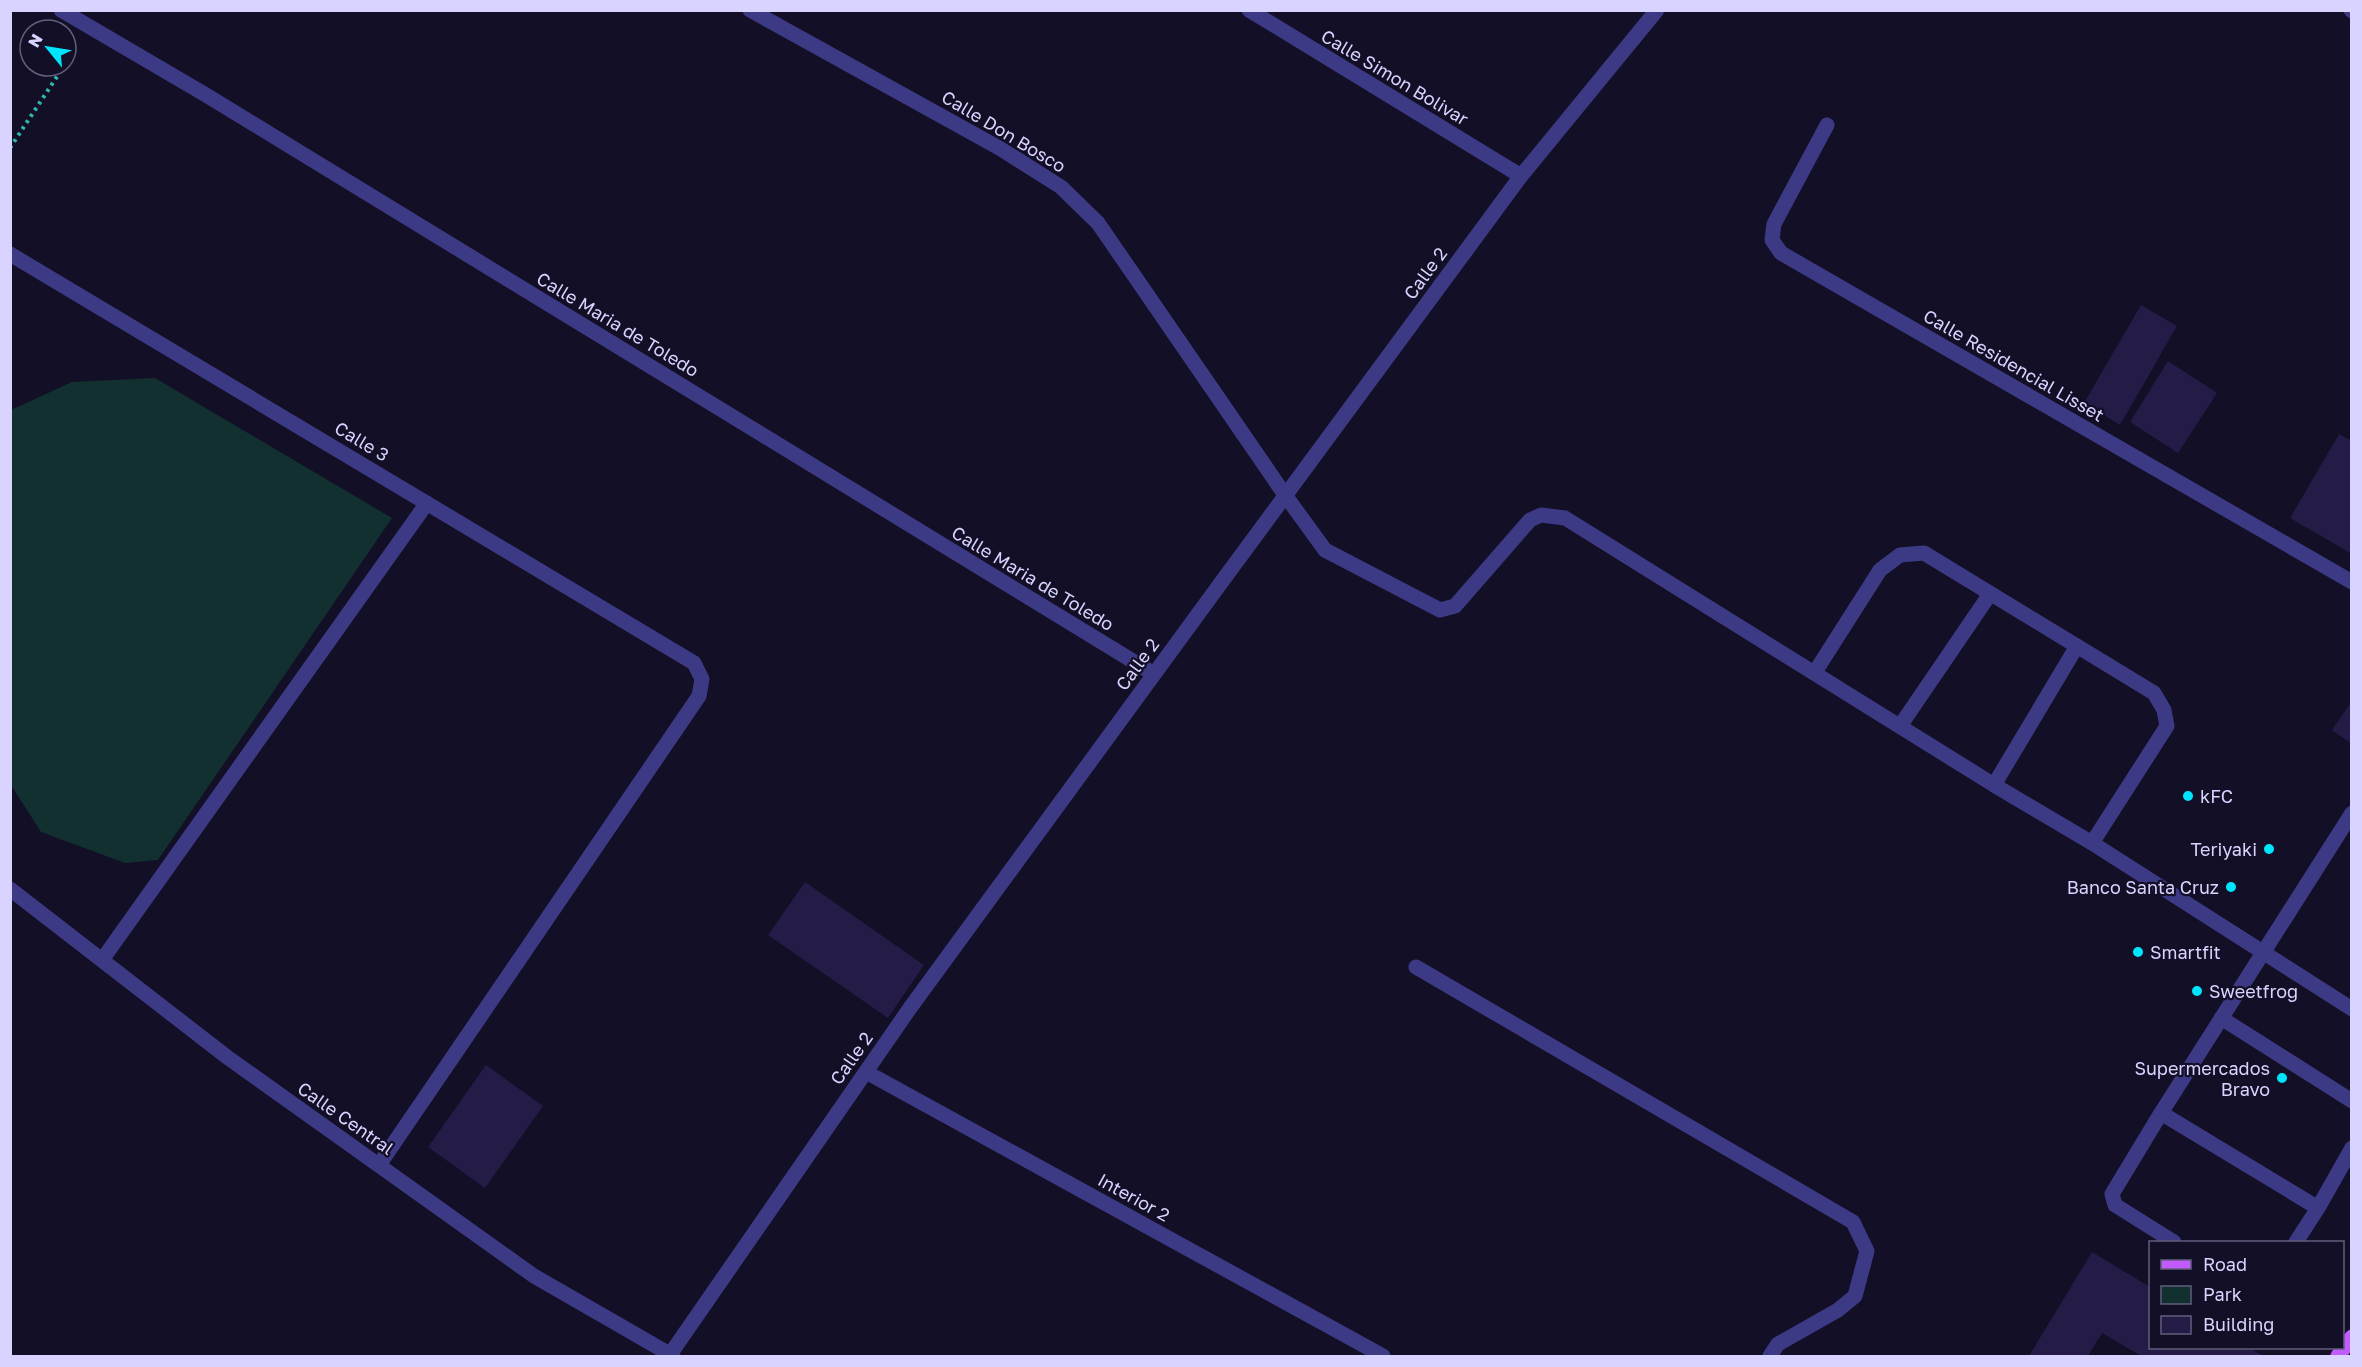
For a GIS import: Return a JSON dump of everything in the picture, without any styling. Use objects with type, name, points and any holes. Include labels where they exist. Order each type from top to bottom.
[{"type":"street","name":"Calle Maria de Toledo","points":[[61,10],[217,101],[1154,674]]},
{"type":"street","name":"Calle Don Bosco","points":[[750,10],[1001,149],[1060,187],[1098,224],[1325,550],[1440,610],[1455,606],[1530,520],[1541,515],[1565,518],[1994,785],[2092,843],[2352,1009]]},
{"type":"street","name":"Calle Simon Bolivar","points":[[1249,10],[1521,176]]},
{"type":"street","name":"Calle 2","points":[[671,1356],[910,1008],[1285,495],[1521,176],[1657,10]]},
{"type":"street","name":"Calle Residencial Lisset","points":[[1827,125],[1774,224],[1772,240],[1781,253],[2352,582]]},
{"type":"street","name":"Calle 3","points":[[10,254],[694,663],[702,679],[699,696],[379,1165]]},
{"type":"street","points":[[102,960],[427,502]]},
{"type":"street","points":[[1815,672],[1880,570],[1900,555],[1924,553],[2154,693],[2164,710],[2167,726],[2092,843]]},
{"type":"street","points":[[1900,726],[1990,594]]},
{"type":"street","points":[[1994,785],[2077,646]]},
{"type":"street","points":[[2172,1241],[2115,1205],[2112,1194],[2352,813]]},
{"type":"street","name":"Calle Central","points":[[10,889],[227,1057],[534,1276],[671,1356]]},
{"type":"street","points":[[1416,967],[1853,1222],[1867,1251],[1855,1296],[1838,1310],[1778,1344],[1770,1356]]},
{"type":"street","points":[[2221,1018],[2352,1101]]},
{"type":"street","name":"Interior 2","points":[[866,1072],[1383,1356]]},
{"type":"street","points":[[2161,1113],[2318,1208]]},
{"type":"street","points":[[2297,1241],[2352,1148]]},
{"type":"path","points":[[10,148],[56,78]]},
{"type":"green space","points":[[155,378],[392,518],[158,860],[125,863],[41,832],[11,785],[11,410],[72,382]]},
{"type":"building","points":[[2141,305],[2177,326],[2120,425],[2084,403]]},
{"type":"building","points":[[2168,361],[2217,393],[2178,453],[2130,422]]},
{"type":"building","points":[[2339,434],[2352,441],[2352,554],[2290,518]]},
{"type":"building","points":[[2352,701],[2352,744],[2332,730]]},
{"type":"building","points":[[805,882],[924,965],[888,1018],[768,935]]},
{"type":"building","points":[[486,1065],[543,1106],[485,1188],[428,1147]]},
{"type":"building","points":[[2092,1252],[2149,1286],[2149,1349],[2251,1349],[2262,1355],[2141,1356],[2102,1333],[2088,1356],[2029,1356]]},
{"type":"place","name":"kFC","points":[[2188,796]]},
{"type":"place","name":"Teriyaki","points":[[2269,849]]},
{"type":"place","name":"Banco Santa Cruz","points":[[2231,887]]},
{"type":"place","name":"Smartfit","points":[[2138,952]]},
{"type":"place","name":"Sweetfrog","points":[[2197,991]]},
{"type":"place","name":"Supermercados Bravo","points":[[2282,1078]]}]
